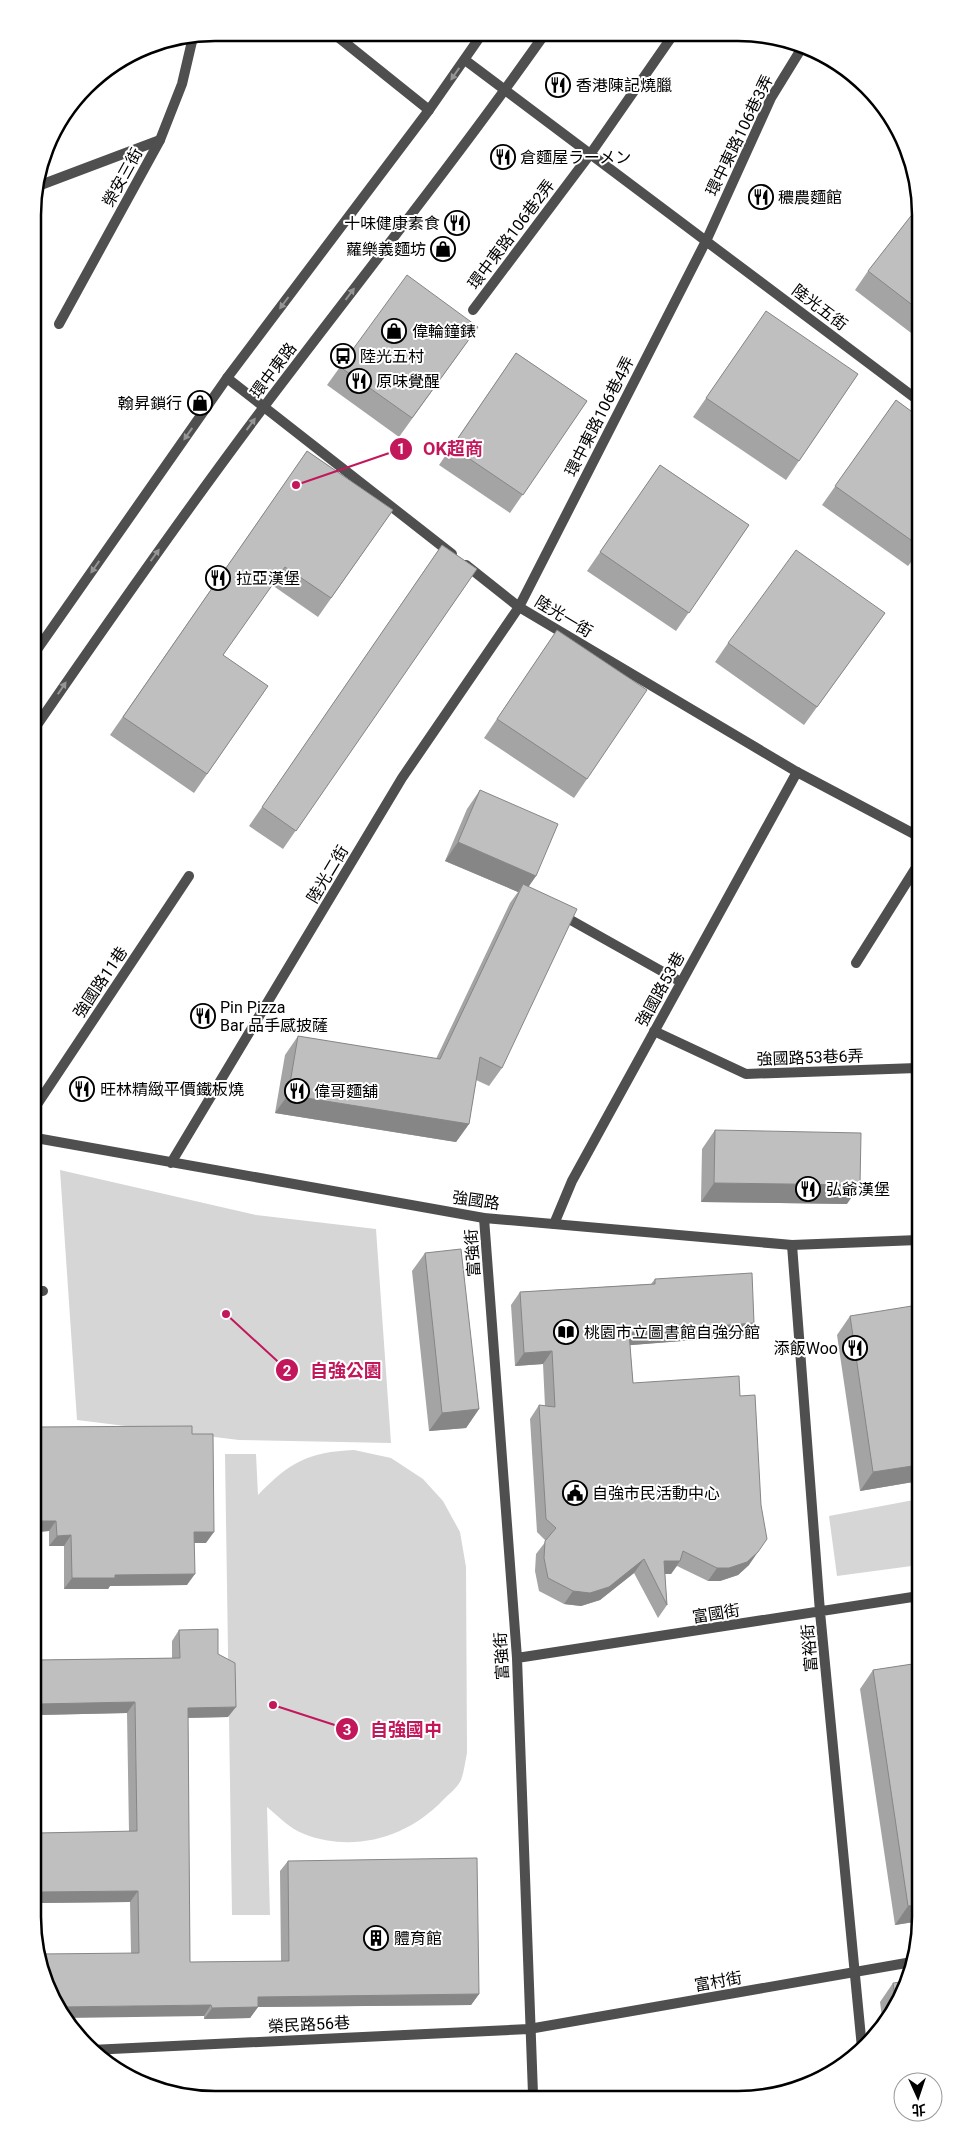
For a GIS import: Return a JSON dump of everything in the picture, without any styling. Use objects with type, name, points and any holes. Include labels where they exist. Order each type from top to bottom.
[{"type":"street","name":"環中東路","points":[[42,643],[227,378],[429,110],[477,41]]},
{"type":"street","name":"環中東路","points":[[42,718],[137,579],[264,406],[505,89],[539,41]]},
{"type":"street","name":"環中東路106巷2弄","points":[[473,310],[591,153],[669,41]]},
{"type":"street","points":[[344,42],[429,110]]},
{"type":"street","name":"榮安三街","points":[[59,324],[160,140],[182,84],[191,44]]},
{"type":"street","name":"環中東路106巷3弄","points":[[707,239],[772,98],[799,52]]},
{"type":"street","name":"陸光五街","points":[[465,60],[707,239],[912,396]]},
{"type":"street","points":[[45,183],[160,140]]},
{"type":"street","name":"環中東路106巷4弄","points":[[519,607],[707,239]]},
{"type":"street","name":"陸光一街","points":[[227,378],[519,607],[797,772],[912,833]]},
{"type":"street","name":"陸光二街","points":[[171,1163],[402,778],[519,607]]},
{"type":"street","name":"強國路53巷","points":[[554,1224],[572,1181],[797,772]]},
{"type":"street","points":[[856,963],[912,873]]},
{"type":"street","name":"強國路11巷","points":[[41,1098],[189,876]]},
{"type":"street","points":[[551,908],[681,982]]},
{"type":"street","name":"強國路53巷6弄","points":[[654,1031],[746,1074],[912,1068]]},
{"type":"street","name":"強國路","points":[[41,1139],[484,1218],[792,1245],[911,1240]]},
{"type":"street","name":"富強街","points":[[484,1218],[517,1658],[529,2029],[533,2091]]},
{"type":"street","name":"富裕街","points":[[792,1245],[820,1612],[861,2039]]},
{"type":"street","name":"富國街","points":[[517,1658],[911,1597]]},
{"type":"street","name":"富村街","points":[[529,2029],[906,1963]]},
{"type":"street","name":"榮民路56巷","points":[[103,2049],[529,2029]]},
{"type":"shaded area","points":[[60,1170],[256,1215],[376,1229],[391,1443],[239,1440],[77,1420]]},
{"type":"shaded area","points":[[354,1450],[391,1458],[423,1479],[443,1501],[460,1532],[466,1567],[467,1753],[463,1774],[460,1783],[453,1790],[429,1813],[413,1824],[396,1832],[360,1842],[323,1840],[304,1834],[289,1825],[267,1807],[270,1915],[232,1915],[225,1454],[256,1454],[258,1495],[280,1474],[301,1461],[324,1453]]},
{"type":"shaded area","points":[[911,1500],[911,1566],[837,1576],[829,1516]]},
{"type":"building","points":[[912,215],[912,305],[868,271]]},
{"type":"building","points":[[407,275],[478,327],[412,418],[340,367]]},
{"type":"building","points":[[766,311],[858,374],[799,461],[706,398]]},
{"type":"building","points":[[516,353],[587,401],[523,495],[452,447]]},
{"type":"building","points":[[896,400],[912,412],[912,541],[835,486]]},
{"type":"building","points":[[307,451],[393,510],[331,598],[285,567],[223,655],[268,686],[207,774],[123,717]]},
{"type":"building","points":[[660,465],[749,525],[689,613],[600,552]]},
{"type":"building","points":[[442,545],[477,569],[296,831],[262,807]]},
{"type":"building","points":[[796,550],[885,613],[817,707],[728,643]]},
{"type":"building","points":[[557,630],[647,690],[587,779],[497,719]]},
{"type":"building","points":[[480,790],[558,824],[536,876],[458,842]]},
{"type":"building","points":[[523,884],[577,909],[502,1068],[480,1057],[469,1124],[288,1095],[298,1036],[440,1059]]},
{"type":"building","points":[[715,1130],[861,1133],[860,1185],[714,1183]]},
{"type":"building","points":[[461,1249],[479,1409],[442,1413],[425,1253]]},
{"type":"building","points":[[752,1273],[754,1323],[629,1333],[633,1383],[739,1376],[740,1396],[755,1395],[761,1505],[767,1539],[758,1552],[747,1562],[729,1568],[717,1568],[683,1551],[680,1561],[664,1561],[667,1605],[644,1559],[609,1587],[590,1593],[573,1591],[548,1578],[544,1558],[545,1541],[556,1528],[546,1519],[539,1405],[555,1407],[552,1351],[524,1353],[520,1292],[655,1284],[655,1279]]},
{"type":"building","points":[[911,1306],[911,1466],[873,1472],[850,1316]]},
{"type":"building","points":[[192,1426],[192,1434],[213,1434],[214,1532],[194,1532],[195,1574],[115,1575],[115,1578],[72,1578],[71,1535],[57,1536],[56,1521],[41,1521],[41,1427]]},
{"type":"building","points":[[218,1629],[218,1654],[235,1663],[236,1707],[188,1708],[190,1962],[289,1961],[288,1861],[477,1858],[479,1994],[258,1997],[258,2007],[212,2008],[211,2005],[67,2007],[55,1983],[46,1954],[139,1953],[138,1891],[41,1892],[41,1833],[137,1831],[135,1702],[41,1704],[41,1660],[180,1658],[179,1630]]},
{"type":"building","points":[[911,1664],[911,1906],[908,1906],[873,1670]]},
{"type":"building","points":[[898,1982],[894,1991],[893,1983]]},
{"type":"place","name":"香港陳記燒臘","points":[[558,85]]},
{"type":"place","name":"倉麵屋ラーメン","points":[[503,157]]},
{"type":"place","name":"穠農麵館","points":[[761,197]]},
{"type":"place","name":"十味健康素食","points":[[457,223]]},
{"type":"place","name":"蘿樂義麵坊","points":[[443,249]]},
{"type":"place","name":"偉輪鐘錶","points":[[394,331]]},
{"type":"place","name":"陸光五村","points":[[343,356]]},
{"type":"place","name":"原味覺醒","points":[[359,381]]},
{"type":"place","name":"翰昇鎖行","points":[[200,403]]},
{"type":"place","name":"OK超商","points":[[296,485]]},
{"type":"place","name":"拉亞漢堡","points":[[218,578]]},
{"type":"place","name":"Pin Pizza Bar 品手感披薩","points":[[203,1016]]},
{"type":"place","name":"旺林精緻平價鐵板燒","points":[[82,1089]]},
{"type":"place","name":"偉哥麵舖","points":[[297,1091]]},
{"type":"place","name":"弘爺漢堡","points":[[808,1189]]},
{"type":"place","name":"自強公園","points":[[226,1314]]},
{"type":"place","name":"桃園市立圖書館自強分館","points":[[566,1332]]},
{"type":"place","name":"添飯Woo","points":[[855,1348]]},
{"type":"place","name":"自強市民活動中心","points":[[575,1493]]},
{"type":"place","name":"自強國中","points":[[273,1705]]},
{"type":"place","name":"體育館","points":[[376,1938]]}]
